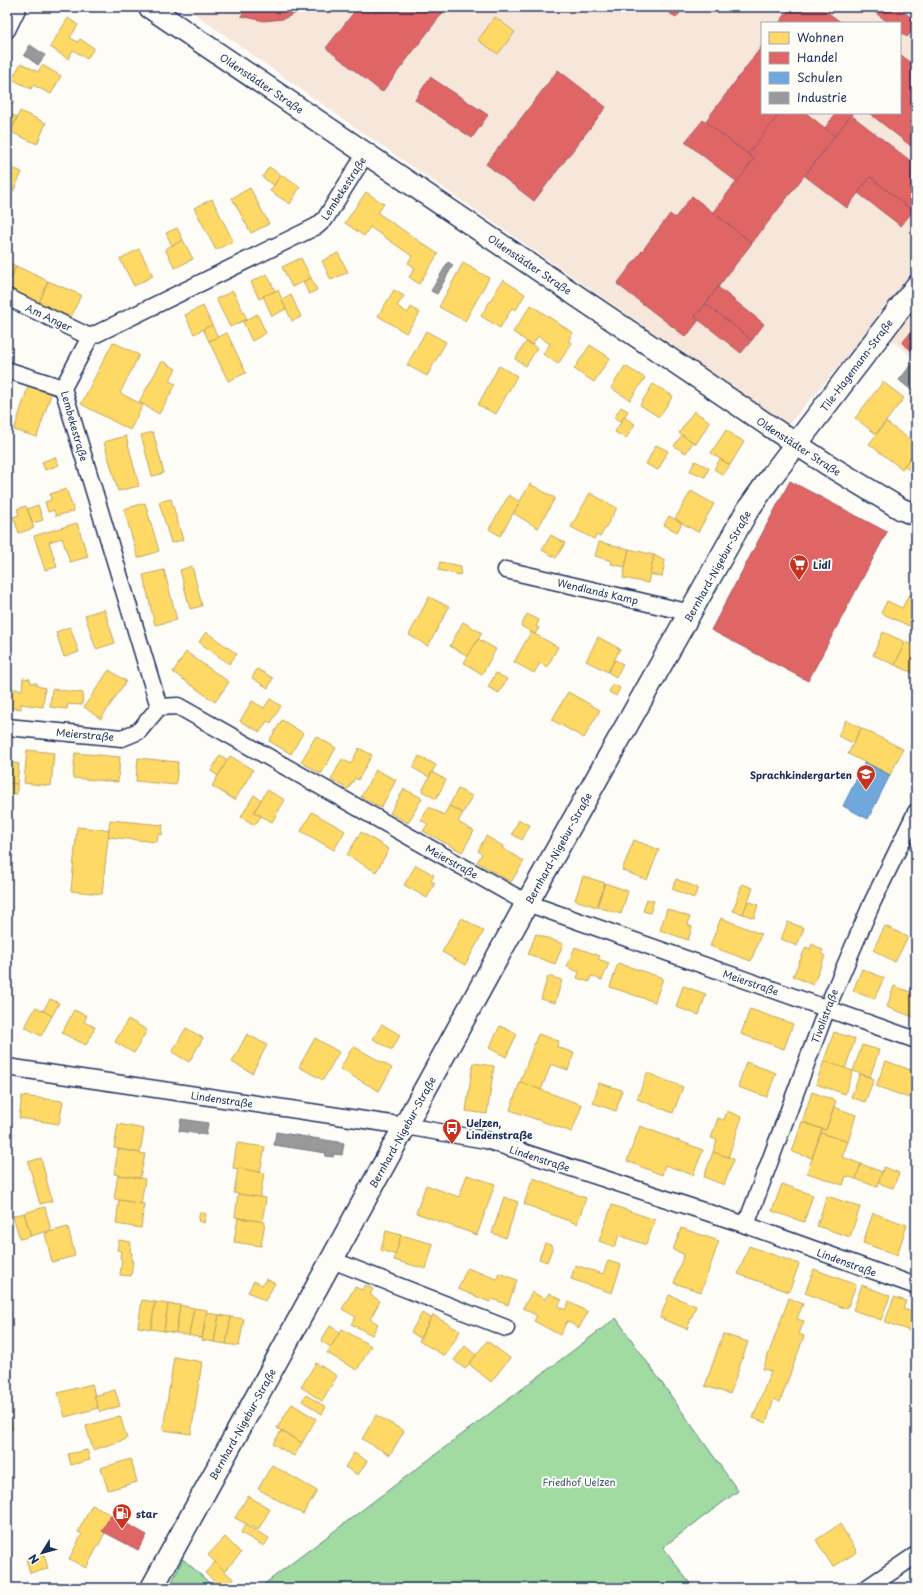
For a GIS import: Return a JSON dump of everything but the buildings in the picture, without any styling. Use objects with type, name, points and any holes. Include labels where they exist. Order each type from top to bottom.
[{"type":"main road","name":"Tile-Hagemann-Straße","points":[[796,444],[916,286]]},
{"type":"main road","name":"Bernhard-Nigebur-Straße","points":[[152,1588],[527,904],[747,511],[796,444]]},
{"type":"street","points":[[7,30],[18,7]]},
{"type":"street","name":"Oldenstädter Straße","points":[[149,7],[796,444],[902,509],[916,515]]},
{"type":"street","name":"Lembekestraße","points":[[159,707],[63,388],[90,337],[317,226],[325,219],[366,153]]},
{"type":"street","name":"Am Anger","points":[[7,298],[90,337]]},
{"type":"street","points":[[7,370],[63,388]]},
{"type":"street","name":"Wendlands Kamp","points":[[506,570],[691,613]]},
{"type":"street","name":"Meierstraße","points":[[7,727],[122,738],[139,731],[159,707],[178,706],[527,904],[916,1040]]},
{"type":"street","name":"Tivolistraße","points":[[746,1225],[827,1008],[872,903],[916,812]]},
{"type":"street","name":"Lindenstraße","points":[[7,1067],[405,1126],[486,1140],[746,1225],[916,1286]]},
{"type":"street","points":[[332,1260],[506,1328]]},
{"type":"street","points":[[867,1588],[916,1556]]},
{"type":"shaded area","points":[[185,7],[901,7],[916,20],[916,359],[873,327],[788,425],[340,117]]},
{"type":"green space","name":"Friedhof Uelzen","points":[[616,1318],[738,1491],[663,1547],[693,1588],[259,1588]]},
{"type":"green space","points":[[183,1559],[215,1588],[169,1588]]},
{"type":"place","name":"Lidl","points":[[799,581]]},
{"type":"place","name":"Sprachkindergarten","points":[[866,791]]},
{"type":"place","name":"Uelzen, Lindenstraße","points":[[452,1145]]},
{"type":"place","name":"star","points":[[122,1530]]}]
